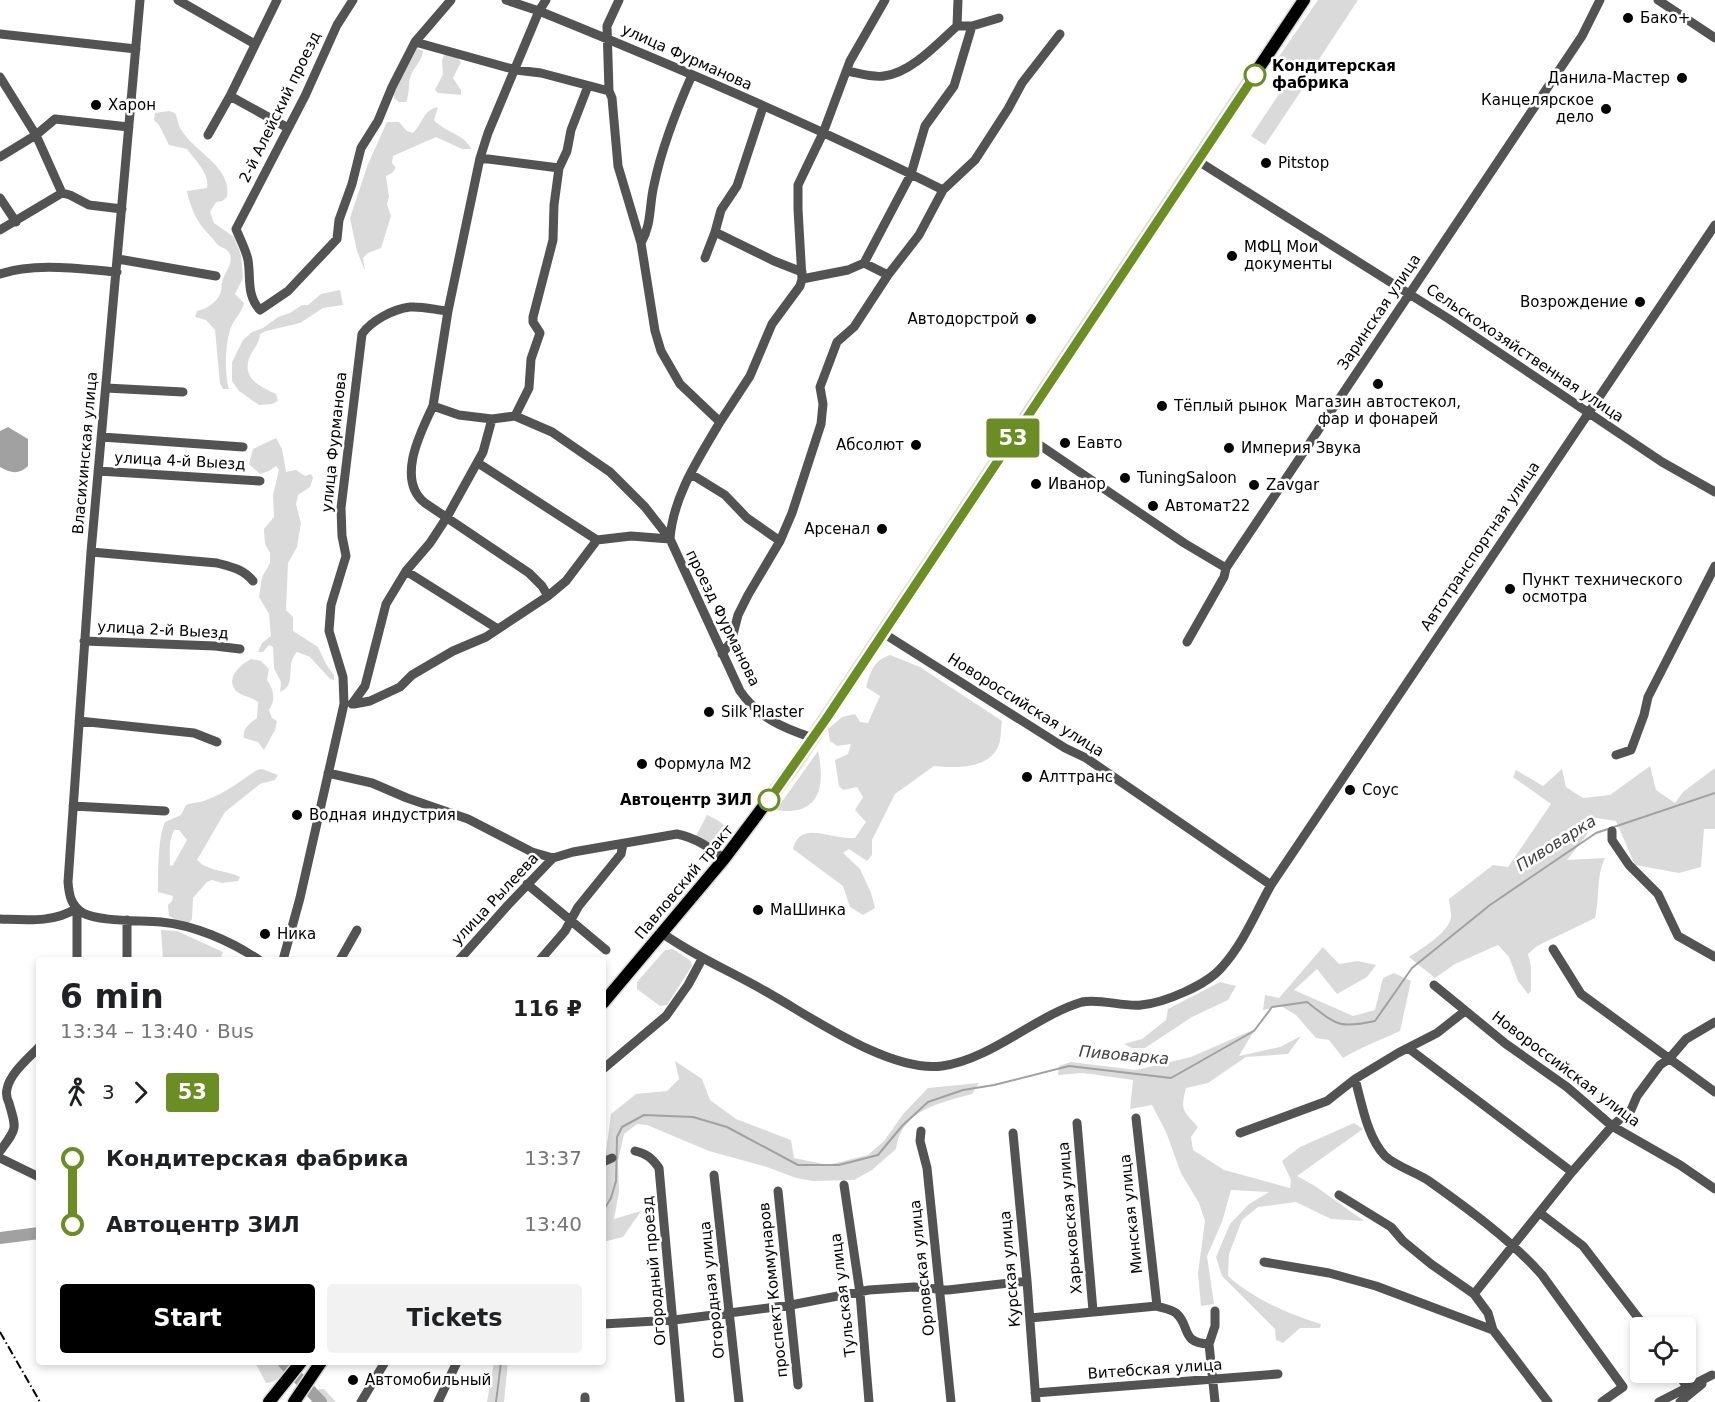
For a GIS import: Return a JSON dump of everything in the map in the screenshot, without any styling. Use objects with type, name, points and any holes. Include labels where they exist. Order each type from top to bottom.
[{"type":"main road","name":"Павловский тракт","points":[[606,999],[724,859],[777,790],[1304,0]]},
{"type":"main road","points":[[272,1400],[299,1365]]},
{"type":"main road","points":[[296,1400],[319,1365]]},
{"type":"street","name":"Власихинская улица","points":[[77,957],[77,908],[71,899],[68,882],[73,806],[91,552],[140,0]]},
{"type":"street","points":[[178,0],[255,44]]},
{"type":"street","points":[[208,135],[231,96],[277,0]]},
{"type":"street","name":"2-й Алейский проезд","points":[[353,0],[337,25],[305,96],[236,229],[248,260],[248,278],[255,304],[260,310],[288,291],[337,239],[339,220],[352,184],[361,148],[378,121],[415,42]]},
{"type":"street","points":[[451,0],[415,42],[516,70],[541,73],[609,91]]},
{"type":"street","name":"улица Фурманова","points":[[506,0],[539,11],[692,75],[823,133],[943,190]]},
{"type":"street","points":[[546,0],[539,11],[488,133],[480,158],[448,311],[433,406],[420,433],[411,477],[418,498],[529,573],[548,596]]},
{"type":"street","points":[[619,0],[607,26],[609,91],[612,98],[618,166],[641,243],[655,331],[669,368],[680,384],[720,422]]},
{"type":"street","points":[[802,275],[798,185],[823,133],[857,46],[885,0]]},
{"type":"street","points":[[957,26],[958,0]]},
{"type":"street","name":"Заринская улица","points":[[1187,642],[1224,577],[1226,568],[1582,36],[1600,0]]},
{"type":"street","points":[[1658,0],[1715,38]]},
{"type":"street","points":[[847,71],[884,76],[915,62],[957,26],[972,26],[999,18]]},
{"type":"street","points":[[715,232],[802,275],[848,270],[864,263],[911,174],[925,126],[954,86],[972,26]]},
{"type":"street","points":[[0,34],[136,49]]},
{"type":"street","points":[[722,654],[731,642],[738,615],[780,541],[792,513],[821,424],[823,404],[820,387],[837,342],[854,327],[888,275],[919,235],[943,190],[975,160],[1022,83],[1060,34]]},
{"type":"street","points":[[641,243],[650,225],[653,186],[670,125],[692,75]]},
{"type":"street","points":[[0,77],[36,135],[62,194]]},
{"type":"street","points":[[515,416],[529,388],[531,359],[540,333],[533,317],[553,240],[554,205],[559,168],[588,86]]},
{"type":"street","points":[[231,96],[288,128]]},
{"type":"street","points":[[705,258],[721,210],[737,186],[763,107]]},
{"type":"street","points":[[0,157],[36,135],[55,119],[129,127]]},
{"type":"street","points":[[480,158],[559,168]]},
{"type":"street","name":"Сельскохозяйственная улица","points":[[1198,161],[1408,294],[1662,462],[1715,492]]},
{"type":"street","points":[[0,230],[62,194],[70,195],[89,205],[122,209]]},
{"type":"street","points":[[0,198],[16,222]]},
{"type":"street","name":"Автотранспортная улица","points":[[662,933],[702,959],[763,989],[838,1035],[908,1064],[942,1066],[962,1060],[1086,1001],[1141,1005],[1170,999],[1196,986],[1221,969],[1271,885],[1715,225]]},
{"type":"street","points":[[118,259],[216,276]]},
{"type":"street","points":[[864,263],[888,275]]},
{"type":"street","points":[[0,274],[24,269],[57,268],[117,272]]},
{"type":"street","name":"проезд Фурманова","points":[[802,275],[797,291],[772,324],[750,376],[720,422],[691,474],[672,519],[670,539],[722,654],[740,691],[750,705],[785,729],[813,738]]},
{"type":"street","name":"улица Фурманова","points":[[284,957],[300,898],[328,772],[349,704],[330,640],[329,621],[330,605],[346,556],[342,536],[341,508],[362,334],[366,328],[378,320],[411,307],[448,311]]},
{"type":"street","points":[[106,388],[183,392]]},
{"type":"street","points":[[433,406],[459,415],[492,419],[515,416],[552,432],[610,472],[645,507],[670,539]]},
{"type":"street","points":[[349,704],[365,686],[386,604],[406,571],[430,543],[447,518],[483,452],[492,419]]},
{"type":"street","points":[[1018,430],[1184,543],[1226,568]]},
{"type":"street","points":[[102,436],[243,447]]},
{"type":"street","points":[[478,463],[597,540],[631,536],[670,539]]},
{"type":"street","name":"улица 4-й Выезд","points":[[99,471],[260,481]]},
{"type":"street","points":[[691,474],[725,495],[747,518],[780,541]]},
{"type":"street","points":[[349,704],[370,701],[400,687],[412,675],[453,651],[486,637],[548,596],[566,581],[597,540]]},
{"type":"street","points":[[91,552],[217,563],[235,567],[246,573],[253,581]]},
{"type":"street","points":[[1616,755],[1631,750],[1648,697],[1715,566]]},
{"type":"street","points":[[406,571],[498,629]]},
{"type":"street","name":"Новороссийская улица","points":[[883,633],[1065,748],[1086,758],[1271,885]]},
{"type":"street","name":"улица 2-й Выезд","points":[[84,641],[215,646],[240,650]]},
{"type":"street","points":[[79,721],[194,733],[217,742]]},
{"type":"street","points":[[328,772],[372,783],[468,819],[532,852],[553,858]]},
{"type":"street","points":[[73,806],[165,811]]},
{"type":"street","points":[[1612,831],[1612,840],[1629,865],[1658,894],[1678,936],[1715,957]]},
{"type":"street","name":"улица Рылеева","points":[[462,957],[553,858],[573,852],[677,834],[690,837],[709,847],[724,859]]},
{"type":"street","points":[[543,957],[565,931],[570,919],[621,854],[623,844]]},
{"type":"street","points":[[527,884],[606,950]]},
{"type":"street","points":[[0,919],[49,919],[66,915],[77,908],[91,916],[162,922],[195,930],[254,957]]},
{"type":"street","points":[[127,920],[127,957]]},
{"type":"street","points":[[342,957],[357,930]]},
{"type":"street","points":[[1553,949],[1581,994],[1715,1092]]},
{"type":"street","points":[[606,1066],[666,1016],[688,985],[702,959]]},
{"type":"street","name":"Новороссийская улица","points":[[1434,985],[1506,1044],[1567,1087],[1612,1126],[1680,1165],[1715,1189]]},
{"type":"street","points":[[1240,1133],[1327,1101],[1355,1079],[1437,1033],[1465,1011]]},
{"type":"street","points":[[1474,1294],[1572,1172],[1612,1126],[1630,1110],[1654,1073],[1686,1039],[1715,1022]]},
{"type":"street","points":[[1408,1048],[1572,1172]]},
{"type":"street","points":[[0,1151],[15,1128],[7,1088],[12,1078],[36,1050]]},
{"type":"street","points":[[1355,1079],[1372,1135],[1386,1156],[1428,1180],[1477,1216],[1528,1259],[1542,1275],[1623,1387],[1602,1402]]},
{"type":"street","name":"Минская улица","points":[[1136,1118],[1157,1306]]},
{"type":"street","name":"Харьковская улица","points":[[1077,1122],[1093,1311]]},
{"type":"street","name":"Орловская улица","points":[[921,1131],[920,1141],[927,1168],[951,1402]]},
{"type":"street","name":"Курская улица","points":[[1012,1133],[1027,1281],[1035,1398]]},
{"type":"street","name":"Огородный проезд","points":[[635,1151],[653,1159],[659,1168],[680,1402]]},
{"type":"street","points":[[0,1158],[36,1176]]},
{"type":"street","name":"Огородная улица","points":[[714,1175],[739,1402]]},
{"type":"street","name":"Тульская улица","points":[[844,1185],[860,1293],[869,1402]]},
{"type":"street","name":"проспект Коммунаров","points":[[778,1191],[798,1385]]},
{"type":"street","points":[[1339,1195],[1391,1227],[1431,1264],[1474,1294],[1488,1312],[1493,1330],[1548,1402]]},
{"type":"street","points":[[1540,1213],[1584,1246],[1638,1317]]},
{"type":"street","points":[[1264,1262],[1329,1273],[1376,1286],[1493,1330]]},
{"type":"street","points":[[606,1324],[674,1320],[729,1313],[791,1305],[869,1290],[914,1287],[948,1290],[1027,1281]]},
{"type":"street","points":[[1030,1318],[1157,1306],[1175,1312],[1195,1341],[1209,1344]]},
{"type":"street","points":[[1215,1311],[1215,1326],[1209,1344],[1215,1402]]},
{"type":"street","points":[[361,1402],[384,1365]]},
{"type":"street","points":[[438,1402],[456,1365]]},
{"type":"street","name":"Витебская улица","points":[[1035,1398],[1278,1374]]},
{"type":"street","points":[[1659,1402],[1714,1374]]},
{"type":"street","points":[[1680,1402],[1714,1374]]},
{"type":"street","points":[[1684,1383],[1687,1388]]},
{"type":"shaded area","points":[[1318,0],[1358,0],[1308,76],[1278,58]]},
{"type":"shaded area","points":[[448,47],[461,62],[453,78],[461,90],[461,95],[438,93],[435,90],[443,74],[442,60]]},
{"type":"shaded area","points":[[417,48],[423,51],[422,55],[410,78],[406,102],[399,102],[394,98],[394,92]]},
{"type":"shaded area","points":[[1289,79],[1303,88],[1265,145],[1251,136]]},
{"type":"shaded area","points":[[438,107],[434,120],[459,136],[471,149],[462,149],[436,137],[393,156],[392,163],[396,168],[386,176],[389,197],[387,204],[391,216],[381,248],[368,253],[363,258],[365,271],[357,251],[350,218],[368,164],[387,122],[399,122],[407,131],[413,133],[426,114]]},
{"type":"shaded area","points":[[169,111],[175,113],[188,139],[219,169],[227,186],[227,197],[216,202],[210,212],[214,223],[234,237],[241,255],[243,278],[235,294],[244,303],[232,325],[228,339],[226,366],[229,389],[223,389],[220,384],[215,330],[206,320],[195,317],[197,311],[212,304],[220,295],[223,278],[231,259],[228,251],[217,244],[201,225],[189,201],[187,191],[207,188],[204,172],[187,149],[169,145],[154,120],[155,113]]},
{"type":"shaded area","points":[[340,290],[343,305],[323,308],[300,323],[260,334],[250,356],[248,370],[253,380],[276,394],[278,401],[259,405],[239,391],[232,381],[232,362],[243,340],[278,317],[302,305],[308,305],[321,294]]},
{"type":"shaded area","points":[[8,427],[28,439],[28,466],[18,472],[11,472],[0,467],[0,431]]},
{"type":"shaded area","points":[[276,438],[282,449],[286,472],[296,470],[305,476],[311,474],[313,478],[310,487],[298,495],[296,504],[301,523],[297,547],[288,563],[286,610],[293,617],[293,631],[318,647],[334,675],[334,680],[330,679],[310,657],[297,652],[291,663],[288,685],[280,692],[281,682],[274,668],[273,647],[269,645],[263,652],[258,652],[262,643],[271,636],[269,614],[259,597],[262,577],[270,563],[264,529],[274,517],[273,495],[279,470],[276,466],[260,474],[249,464],[253,449]]},
{"type":"shaded area","points":[[890,655],[920,667],[1002,721],[1001,736],[996,750],[982,762],[963,767],[934,766],[895,794],[872,840],[872,855],[867,861],[849,849],[843,853],[860,869],[871,893],[875,908],[863,915],[850,907],[843,886],[793,849],[800,836],[806,834],[819,833],[855,838],[866,822],[855,810],[863,797],[857,787],[843,790],[839,786],[835,760],[848,754],[851,744],[837,746],[830,741],[828,729],[842,717],[855,714],[860,722],[868,723],[880,696],[866,687],[871,671],[880,660]]},
{"type":"shaded area","points":[[251,659],[261,661],[269,669],[267,680],[271,687],[273,702],[269,710],[272,718],[277,721],[275,730],[264,750],[258,742],[244,738],[245,729],[257,718],[258,702],[236,691],[232,681],[235,672]]},
{"type":"shaded area","points":[[818,751],[821,776],[816,797],[802,809],[776,810]]},
{"type":"shaded area","points":[[1650,766],[1656,790],[1675,803],[1683,792],[1715,768],[1715,829],[1704,829],[1701,867],[1679,873],[1635,865],[1616,821],[1590,817],[1588,833],[1567,860],[1605,858],[1600,872],[1595,918],[1537,946],[1528,954],[1531,967],[1531,991],[1528,994],[1518,981],[1509,957],[1498,945],[1455,964],[1435,978],[1409,957],[1445,930],[1451,918],[1449,899],[1493,865],[1508,867],[1551,804],[1513,777],[1516,770],[1543,786],[1562,769],[1566,787],[1583,798],[1610,795]]},
{"type":"shaded area","points":[[262,769],[278,775],[275,780],[260,784],[225,812],[197,860],[212,869],[240,877],[238,881],[222,883],[212,880],[207,882],[193,898],[192,919],[189,923],[169,916],[168,905],[173,896],[158,892],[160,846],[165,822],[181,815],[186,805],[220,794]],"holes":[[[174,830],[179,830],[187,840],[173,865],[170,866],[171,839]]]},
{"type":"shaded area","points":[[707,815],[723,824],[728,832],[724,842],[718,847],[696,836]]},
{"type":"shaded area","points":[[161,930],[177,931],[223,952],[221,957],[163,957]]},
{"type":"shaded area","points":[[1323,947],[1339,964],[1358,961],[1376,965],[1367,977],[1337,994],[1317,969],[1294,990],[1353,1016],[1375,1010],[1383,978],[1394,973],[1411,981],[1400,1031],[1343,1058],[1329,1040],[1316,1038],[1296,1015],[1281,1006],[1263,1010],[1265,995],[1279,998]]},
{"type":"shaded area","points":[[673,949],[691,961],[692,966],[667,1005],[660,1006],[637,989],[637,982],[665,950]]},
{"type":"shaded area","points":[[1220,982],[1236,986],[1228,1000],[1192,1017],[1145,1048],[1132,1048],[1124,1044],[1142,1039],[1166,1020],[1168,1009]]},
{"type":"shaded area","points":[[1255,1029],[1239,1056],[1280,1047],[1301,1036],[1288,1054],[1246,1057],[1208,1083],[1186,1088],[1183,1101],[1184,1110],[1198,1127],[1191,1137],[1193,1150],[1224,1170],[1290,1188],[1291,1180],[1282,1161],[1300,1147],[1354,1123],[1363,1129],[1297,1176],[1364,1221],[1331,1219],[1296,1202],[1258,1207],[1242,1220],[1229,1254],[1228,1276],[1238,1285],[1272,1305],[1321,1324],[1320,1328],[1300,1328],[1283,1343],[1276,1340],[1275,1329],[1222,1276],[1216,1257],[1230,1224],[1249,1204],[1269,1192],[1231,1190],[1222,1222],[1207,1256],[1214,1304],[1201,1306],[1198,1273],[1205,1221],[1199,1203],[1181,1173],[1166,1132],[1152,1105],[1130,1109],[1133,1080],[1083,1073],[1058,1075],[1059,1066],[1071,1062],[1136,1070],[1191,1057]]},
{"type":"shaded area","points":[[675,1061],[702,1079],[710,1100],[736,1119],[791,1140],[794,1158],[828,1165],[868,1155],[884,1141],[904,1113],[928,1088],[979,1083],[972,1094],[935,1105],[914,1117],[905,1125],[896,1149],[872,1170],[854,1180],[813,1181],[796,1178],[767,1167],[709,1151],[647,1125],[637,1124],[624,1134],[618,1161],[619,1192],[614,1219],[641,1211],[623,1237],[606,1241],[606,1153],[611,1114],[636,1094],[667,1091],[679,1079]]},
{"type":"shaded area","points":[[257,1365],[289,1365],[278,1379],[266,1383]]},
{"type":"shaded area","points":[[493,1365],[508,1365],[504,1402],[487,1402]]},
{"type":"shaded area","points":[[319,1389],[324,1389],[336,1402],[311,1402]]},
{"type":"waterway","name":"Пивоварка","points":[[606,1206],[616,1181],[617,1137],[622,1127],[644,1115],[693,1117],[727,1127],[798,1165],[839,1165],[878,1155],[902,1126],[928,1102],[963,1090],[994,1085],[1069,1066],[1171,1078],[1254,1031],[1272,1007],[1307,1002],[1325,1016],[1345,1025],[1375,1021],[1412,968],[1490,905],[1596,833],[1715,793]]},
{"type":"waterway","name":"Пивоварка","points":[[0,1238],[36,1233]]},
{"type":"waterway","name":"Пивоварка","points":[[286,1365],[321,1402]]},
{"type":"waterway","name":"Пивоварка","points":[[496,1402],[501,1365]]},
{"type":"railway","points":[[0,1332],[40,1402]]},
{"type":"bus line","name":"53","points":[[769,800],[826,719],[1255,75]]},
{"type":"place","name":"Бако+","points":[[1628,18]]},
{"type":"place","name":"Кондитерская фабрика","points":[[1255,75]]},
{"type":"place","name":"Данила-Мастер","points":[[1682,78]]},
{"type":"place","name":"Харон","points":[[96,105]]},
{"type":"place","name":"Канцелярское дело","points":[[1606,109]]},
{"type":"place","name":"Pitstop","points":[[1266,163]]},
{"type":"place","name":"МФЦ Мои документы","points":[[1232,256]]},
{"type":"place","name":"Возрождение","points":[[1640,302]]},
{"type":"place","name":"Автодорстрой","points":[[1031,319]]},
{"type":"place","name":"Магазин автостекол, фар и фонарей","points":[[1378,384]]},
{"type":"place","name":"Тёплый рынок","points":[[1162,406]]},
{"type":"place","name":"Еавто","points":[[1065,443]]},
{"type":"place","name":"Абсолют","points":[[916,445]]},
{"type":"place","name":"Империя Звука","points":[[1229,448]]},
{"type":"place","name":"TuningSaloon","points":[[1125,478]]},
{"type":"place","name":"Иванор","points":[[1036,484]]},
{"type":"place","name":"Zavgar","points":[[1254,485]]},
{"type":"place","name":"Автомат22","points":[[1153,506]]},
{"type":"place","name":"Арсенал","points":[[882,529]]},
{"type":"place","name":"Пункт технического осмотра","points":[[1510,589]]},
{"type":"place","name":"Silk Plaster","points":[[709,712]]},
{"type":"place","name":"Формула М2","points":[[642,764]]},
{"type":"place","name":"Алттранс","points":[[1027,777]]},
{"type":"place","name":"Соус","points":[[1350,790]]},
{"type":"place","name":"Автоцентр ЗИЛ","points":[[769,800]]},
{"type":"place","name":"Водная индустрия","points":[[297,815]]},
{"type":"place","name":"МаШинка","points":[[758,910]]},
{"type":"place","name":"Ника","points":[[265,934]]},
{"type":"place","name":"Автомобильный","points":[[353,1380]]}]
